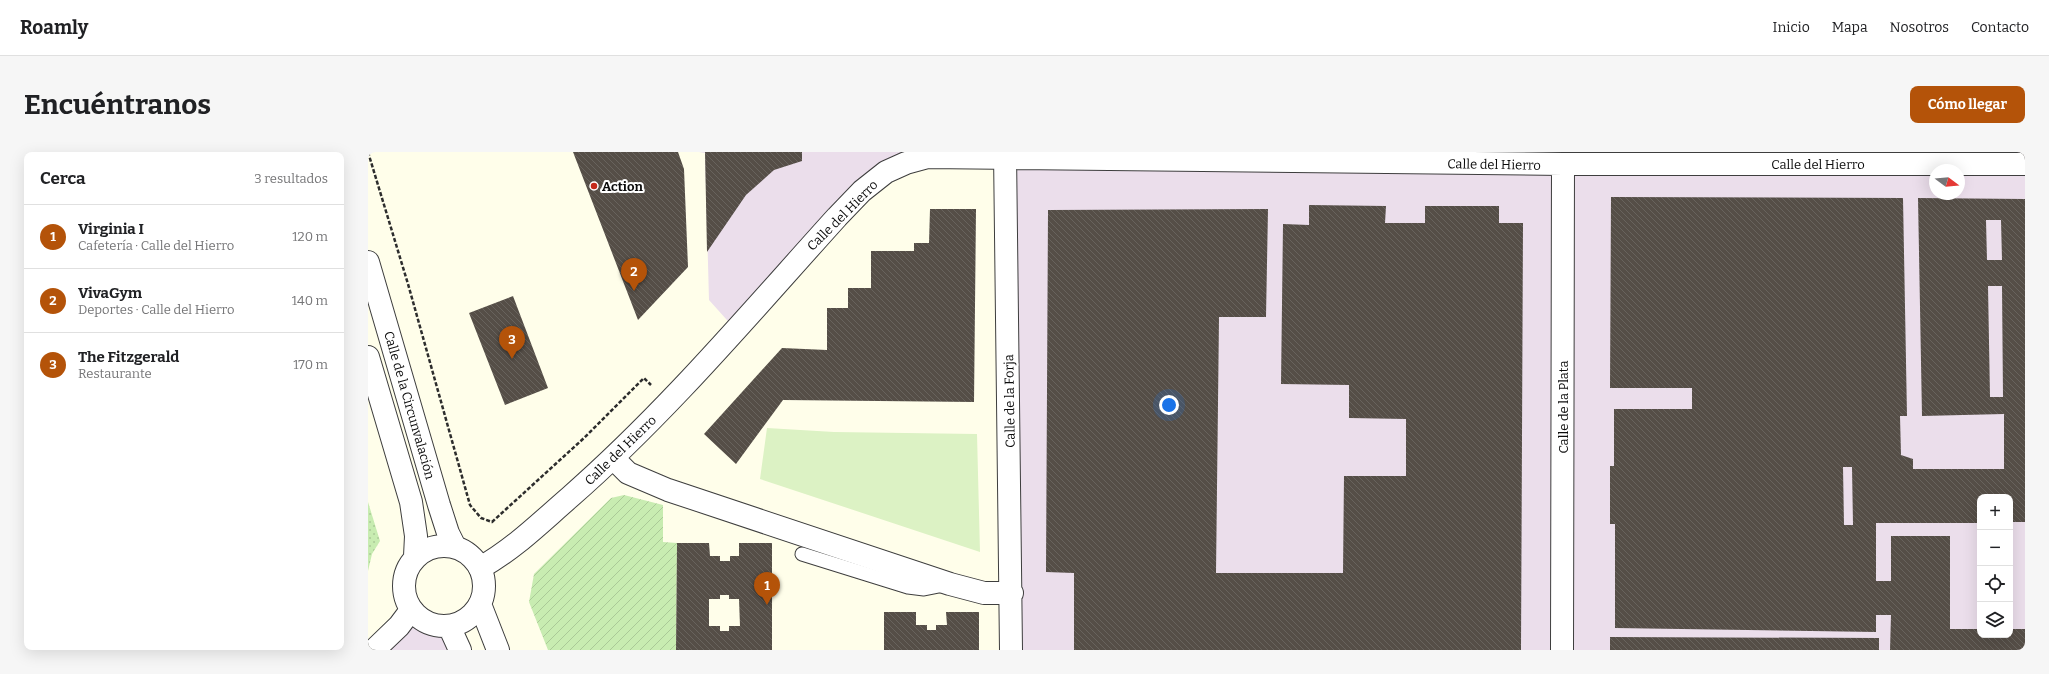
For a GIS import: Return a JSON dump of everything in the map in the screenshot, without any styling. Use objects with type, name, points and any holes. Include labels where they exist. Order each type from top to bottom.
[{"type":"street","name":"Calle del Hierro","points":[[480,568],[512,547],[614,459],[669,402],[862,191],[886,172],[906,163],[928,158],[1005,155],[1062,160],[1563,164],[2025,164]]},
{"type":"street","name":"Calle de la Forja","points":[[1005,155],[1012,593],[1011,650]]},
{"type":"street","name":"Calle de la Plata","points":[[1562,650],[1563,164]]},
{"type":"street","name":"Calle de la Circunvalación","points":[[368,262],[438,505],[448,533],[455,547]]},
{"type":"street","name":"Calle de la Circunvalación","points":[[368,357],[411,502],[416,536],[415,556]]},
{"type":"street","points":[[614,459],[628,473],[668,490],[950,584],[984,593],[1012,593]]},
{"type":"street","points":[[444,545],[455,547],[473,558],[480,568],[484,590],[480,604],[467,619],[449,626],[428,623],[411,610],[405,597],[403,581],[408,566],[415,556],[434,546],[444,545]]},
{"type":"street","points":[[480,604],[498,650]]},
{"type":"street","points":[[374,650],[400,626],[411,610]]},
{"type":"street","points":[[449,626],[460,650]]},
{"type":"lane","points":[[802,554],[908,587],[924,589],[950,584]]},
{"type":"path","points":[[368,152],[408,284],[470,505],[481,518],[492,522],[584,438],[644,378]]},
{"type":"shaded area","points":[[699,152],[2025,152],[2025,650],[1011,650],[1005,158],[906,163],[735,329],[709,300],[705,153]]},
{"type":"shaded area","points":[[411,610],[428,623],[439,626],[460,650],[374,650]]},
{"type":"green space","points":[[767,428],[834,432],[977,434],[980,552],[760,479]]},
{"type":"green space","points":[[624,495],[663,505],[663,542],[677,543],[676,650],[548,650],[529,602],[534,574],[611,498]]},
{"type":"green space","points":[[368,502],[380,541],[372,554],[368,571]]},
{"type":"building","points":[[573,152],[678,152],[684,169],[688,267],[638,320]]},
{"type":"building","points":[[705,152],[802,152],[802,161],[774,170],[746,195],[707,252]]},
{"type":"building","points":[[1611,197],[1903,198],[1907,416],[1900,416],[1901,455],[1913,459],[1913,469],[2004,469],[2004,414],[1922,416],[1918,198],[1929,198],[1929,200],[2025,199],[2025,522],[2013,522],[2013,494],[1977,494],[1977,523],[1876,523],[1876,581],[1891,581],[1891,536],[1950,536],[1950,629],[1977,629],[1977,638],[2013,638],[2013,629],[2025,629],[2025,650],[1890,650],[1891,615],[1876,615],[1876,632],[1615,628],[1615,524],[1610,524],[1610,466],[1614,466],[1614,409],[1692,409],[1692,388],[1610,388]],"holes":[[[1986,220],[2001,220],[2002,260],[1987,260]],[[1988,286],[2002,286],[2003,397],[1990,397]],[[1843,467],[1852,467],[1853,525],[1844,525]]]},
{"type":"building","points":[[1309,205],[1386,206],[1385,223],[1425,223],[1425,206],[1499,206],[1499,223],[1523,223],[1521,650],[1074,650],[1074,573],[1046,572],[1048,210],[1268,209],[1266,317],[1219,317],[1216,573],[1343,573],[1344,476],[1406,476],[1406,419],[1349,418],[1349,385],[1281,384],[1283,224],[1309,225]]},
{"type":"building","points":[[930,209],[976,209],[974,402],[783,400],[736,464],[704,434],[782,348],[827,350],[827,308],[848,308],[848,288],[871,288],[871,251],[914,251],[914,243],[929,243]]},
{"type":"building","points":[[513,296],[548,388],[505,405],[469,313]]},
{"type":"building","points":[[677,543],[709,543],[710,556],[720,556],[720,561],[730,561],[730,556],[739,556],[739,543],[772,543],[772,650],[676,650]],"holes":[[[720,595],[729,595],[729,599],[739,599],[740,626],[729,626],[729,631],[720,631],[720,626],[709,626],[709,599],[720,599]]]},
{"type":"building","points":[[884,612],[916,612],[916,625],[927,625],[927,630],[936,630],[936,625],[947,625],[946,612],[979,612],[979,650],[884,650]]},
{"type":"building","points":[[1610,637],[1879,638],[1879,650],[1610,650]]},
{"type":"place","name":"Action","points":[[594,186]]},
{"type":"place","name":"VivaGym","points":[[634,291]]},
{"type":"place","name":"The Fitzgerald","points":[[512,359]]},
{"type":"place","name":"Virginia I","points":[[767,605]]}]
